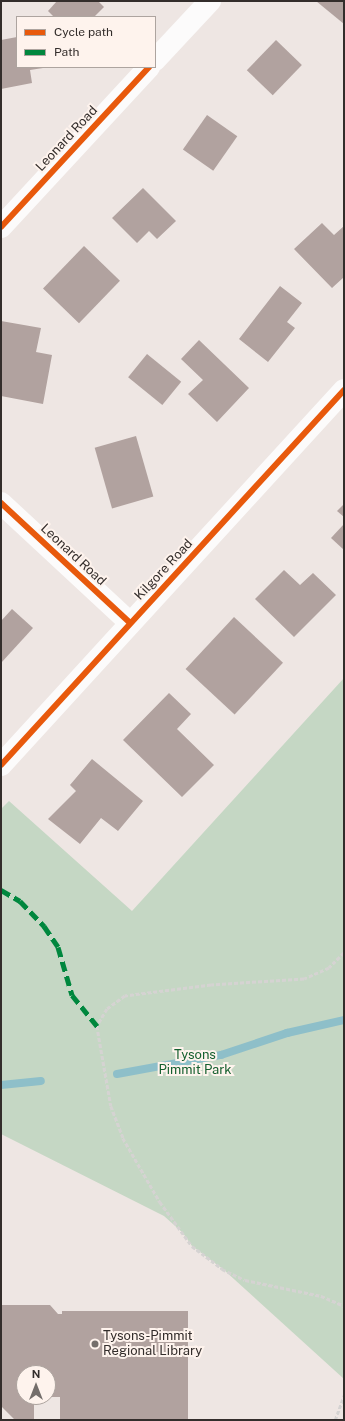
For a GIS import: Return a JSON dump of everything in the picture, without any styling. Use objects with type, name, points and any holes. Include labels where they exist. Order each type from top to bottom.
[{"type":"street","points":[[156,59],[210,1]]},
{"type":"street","name":"Leonard Road","points":[[5,214],[148,68]]},
{"type":"street","name":"Kilgore Road","points":[[1,765],[344,390]]},
{"type":"street","name":"Leonard Road","points":[[1,503],[130,624]]},
{"type":"path","points":[[344,953],[329,968],[304,979],[211,985],[125,996],[107,1009],[97,1026],[111,1106],[123,1138],[160,1202],[192,1246],[222,1269],[245,1280],[321,1296],[344,1306]]},
{"type":"path","points":[[335,1420],[344,1395]]},
{"type":"green space","name":"Tysons Pimmit Park","points":[[344,678],[344,1379],[224,1270],[192,1246],[183,1233],[164,1216],[1,1134],[1,809],[9,801],[132,911]]},
{"type":"building","points":[[57,1],[98,1],[104,7],[95,16],[53,16],[48,11]]},
{"type":"building","points":[[316,1],[344,1],[344,24]]},
{"type":"building","points":[[16,37],[16,68],[43,68],[30,70],[32,83],[1,89],[1,40]]},
{"type":"building","points":[[276,40],[302,65],[273,95],[247,70]]},
{"type":"building","points":[[207,115],[237,136],[213,171],[183,149]]},
{"type":"building","points":[[143,188],[176,221],[157,239],[149,231],[137,243],[112,218]]},
{"type":"building","points":[[322,223],[334,235],[344,226],[344,277],[332,288],[294,249]]},
{"type":"building","points":[[84,246],[120,281],[79,323],[43,288]]},
{"type":"building","points":[[280,286],[302,303],[287,322],[295,328],[268,362],[239,339]]},
{"type":"building","points":[[1,321],[41,328],[36,352],[52,355],[43,404],[1,396]]},
{"type":"building","points":[[199,340],[249,388],[217,422],[188,394],[203,380],[181,359]]},
{"type":"building","points":[[147,354],[181,382],[162,405],[128,377]]},
{"type":"building","points":[[136,436],[153,497],[112,508],[95,448]]},
{"type":"building","points":[[344,504],[344,517],[337,511]]},
{"type":"building","points":[[344,524],[344,550],[331,538]]},
{"type":"building","points":[[284,570],[300,585],[313,573],[336,595],[294,637],[255,599]]},
{"type":"building","points":[[12,609],[33,628],[1,663],[1,621]]},
{"type":"building","points":[[234,617],[283,663],[235,715],[186,669]]},
{"type":"building","points":[[169,693],[191,714],[177,729],[214,765],[182,797],[123,740]]},
{"type":"building","points":[[92,759],[143,801],[118,831],[101,818],[80,844],[48,819],[76,791],[70,785]]},
{"type":"building","name":"Tysons-Pimmit Regional Library","points":[[1,1305],[50,1305],[58,1314],[62,1314],[62,1311],[188,1311],[188,1420],[60,1420],[60,1397],[56,1397],[56,1365],[16,1365],[16,1405],[34,1405],[34,1420],[15,1420],[1,1406]]},
{"type":"waterway","points":[[117,1074],[221,1055],[287,1033],[344,1020]]},
{"type":"waterway","points":[[1,1085],[41,1081]]},
{"type":"marked path","points":[[1,890],[20,901],[44,926],[58,947],[72,995],[97,1026]]},
{"type":"cycle path","points":[[1,227],[148,68]]},
{"type":"cycle path","points":[[1,765],[344,390]]},
{"type":"cycle path","points":[[1,503],[130,623]]},
{"type":"place","name":"Tysons-Pimmit Regional Library","points":[[95,1344]]}]
